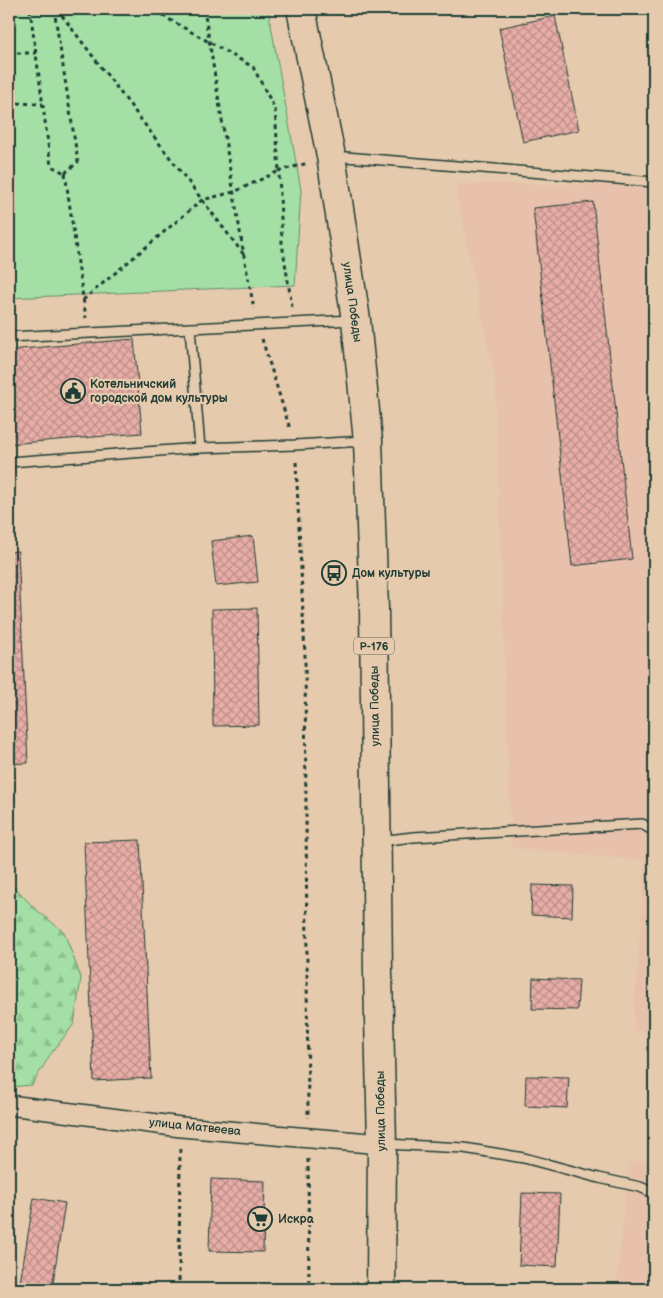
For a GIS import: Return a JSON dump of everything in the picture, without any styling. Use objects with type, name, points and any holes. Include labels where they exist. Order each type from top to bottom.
[{"type":"highway","name":"улица Победы","points":[[301,9],[331,156],[356,320],[368,441],[374,609],[382,1144],[381,1289]]},
{"type":"street","name":"улица Матвеева","points":[[9,1105],[181,1126],[382,1144]]},
{"type":"lane","points":[[331,156],[654,182]]},
{"type":"lane","points":[[9,337],[356,320]]},
{"type":"lane","points":[[190,328],[200,448]]},
{"type":"lane","points":[[9,462],[200,448],[295,446],[368,441]]},
{"type":"lane","points":[[377,841],[413,837],[642,824],[654,831]]},
{"type":"lane","points":[[382,1144],[464,1148],[524,1158],[640,1187],[654,1193]]},
{"type":"path","points":[[30,9],[51,166],[65,172]]},
{"type":"path","points":[[56,9],[78,162],[65,172]]},
{"type":"path","points":[[56,9],[244,256]]},
{"type":"path","points":[[151,9],[253,67],[276,109],[282,243],[294,322]]},
{"type":"path","points":[[204,9],[244,256],[257,324],[295,446],[305,656],[309,1289]]},
{"type":"path","points":[[9,53],[36,53]]},
{"type":"path","points":[[9,104],[43,104]]},
{"type":"path","points":[[83,300],[202,200],[234,192],[279,171],[331,156]]},
{"type":"path","points":[[65,172],[88,333]]},
{"type":"path","points":[[179,1289],[181,1126]]},
{"type":"shaded area","points":[[455,184],[654,184],[654,1032],[633,1031],[645,861],[511,848],[495,381]]},
{"type":"shaded area","points":[[654,1161],[654,1289],[616,1289],[629,1162]]},
{"type":"green space","points":[[9,9],[268,9],[301,190],[295,285],[9,298]]},
{"type":"green space","points":[[9,883],[33,907],[64,932],[81,978],[74,1024],[50,1055],[32,1085],[9,1087]]},
{"type":"building","points":[[555,16],[579,130],[523,142],[499,28]]},
{"type":"building","points":[[593,202],[632,559],[572,566],[533,208]]},
{"type":"building","name":"Котельничский городской дом культуры","points":[[134,339],[142,433],[9,444],[9,350]]},
{"type":"building","points":[[253,536],[258,582],[216,586],[211,541]]},
{"type":"building","points":[[18,551],[28,763],[9,764],[9,552]]},
{"type":"building","points":[[257,608],[259,725],[213,726],[212,609]]},
{"type":"building","points":[[140,840],[151,1078],[94,1081],[84,842]]},
{"type":"building","points":[[532,885],[573,886],[572,917],[531,915]]},
{"type":"building","points":[[533,978],[579,980],[577,1010],[532,1009]]},
{"type":"building","points":[[526,1076],[569,1077],[567,1108],[525,1106]]},
{"type":"building","points":[[211,1179],[265,1181],[263,1252],[209,1251]]},
{"type":"building","points":[[522,1193],[560,1194],[557,1267],[519,1265]]},
{"type":"building","points":[[34,1198],[65,1203],[52,1289],[19,1289]]},
{"type":"place","name":"Котельничский городской дом культуры","points":[[73,391]]},
{"type":"place","name":"Дом культуры","points":[[334,573]]},
{"type":"place","name":"Искра","points":[[260,1219]]}]
